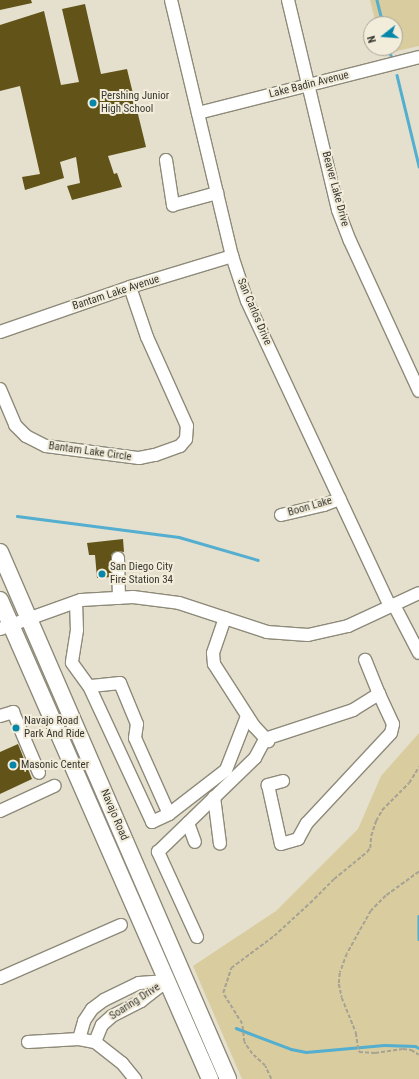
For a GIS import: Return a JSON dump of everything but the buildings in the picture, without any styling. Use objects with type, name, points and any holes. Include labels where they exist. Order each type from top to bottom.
[{"type":"main road","name":"Navajo Road","points":[[0,552],[228,1079]]},
{"type":"main road","name":"Navajo Road","points":[[0,600],[6,628],[168,981],[210,1079]]},
{"type":"main road","points":[[168,981],[178,986],[203,1043],[223,1079]]},
{"type":"street","name":"San Carlos Drive","points":[[171,0],[232,256],[247,301],[340,499],[392,605],[419,653]]},
{"type":"street","name":"Beaver Lake Drive","points":[[288,0],[338,210],[350,241],[419,391]]},
{"type":"street","name":"Lake Badin Avenue","points":[[198,113],[419,57]]},
{"type":"street","points":[[166,160],[173,205],[217,193]]},
{"type":"street","name":"Bantam Lake Avenue","points":[[0,332],[130,287],[232,256]]},
{"type":"street","name":"Bantam Lake Circle","points":[[0,390],[15,425],[29,438],[46,446],[139,458],[155,456],[180,446],[186,439],[187,426],[147,337],[130,287]]},
{"type":"street","name":"Boon Lake","points":[[281,516],[324,505],[340,499]]},
{"type":"street","points":[[118,558],[119,598]]},
{"type":"street","points":[[6,628],[76,602],[119,598],[164,600],[267,632],[308,635],[348,626],[419,593]]},
{"type":"street","points":[[76,602],[77,630],[72,663],[89,686],[152,822],[169,814],[226,770],[247,716]]},
{"type":"street","points":[[225,618],[213,653],[214,664],[247,716],[267,740]]},
{"type":"street","points":[[283,781],[268,785],[281,844],[298,839],[307,823],[391,733],[393,724],[365,660]]},
{"type":"street","points":[[89,686],[120,683],[137,724],[135,738],[169,814]]},
{"type":"street","points":[[196,937],[158,852],[254,758],[267,740],[353,710],[379,694]]},
{"type":"street","points":[[0,716],[13,712],[39,773]]},
{"type":"street","points":[[0,811],[54,786]]},
{"type":"street","points":[[214,798],[220,844]]},
{"type":"street","points":[[188,822],[195,842]]},
{"type":"street","points":[[0,978],[121,925]]},
{"type":"street","name":"Soaring Drive","points":[[79,1039],[84,1021],[92,1009],[111,996],[139,983],[168,981]]},
{"type":"street","name":"Soaring Drive","points":[[95,1042],[102,1025],[119,1011],[141,1001],[168,981]]},
{"type":"street","points":[[111,996],[119,1011]]},
{"type":"street","points":[[28,1042],[79,1039],[95,1042],[122,1063],[135,1079]]},
{"type":"path","points":[[271,1079],[265,1066],[247,1047],[242,1034],[244,1027],[223,993],[231,968],[274,936],[334,879],[367,852],[370,848],[371,836],[376,821],[382,810],[409,783],[419,767]]},
{"type":"path","points":[[419,872],[390,893],[376,906],[360,929],[343,962],[339,984],[342,998],[356,1033],[358,1050],[364,1054],[402,1049],[411,1050],[419,1055]]},
{"type":"shaded area","points":[[370,0],[419,0],[419,46],[403,50],[403,16],[374,16]]},
{"type":"shaded area","points":[[419,733],[419,1079],[242,1079],[193,966],[276,911],[358,829],[381,776]]},
{"type":"waterway","points":[[377,0],[381,16]]},
{"type":"waterway","points":[[397,75],[419,166]]},
{"type":"waterway","points":[[17,516],[179,537],[258,560]]},
{"type":"waterway","points":[[419,916],[419,939]]},
{"type":"waterway","points":[[236,1028],[291,1049],[306,1052],[384,1045],[415,1046],[419,1048]]},
{"type":"place","name":"Pershing Junior High School","points":[[93,103]]},
{"type":"place","name":"San Diego City Fire Station 34","points":[[102,574]]},
{"type":"place","name":"Navajo Road Park And Ride","points":[[16,728]]},
{"type":"place","name":"Masonic Center","points":[[13,765]]}]
